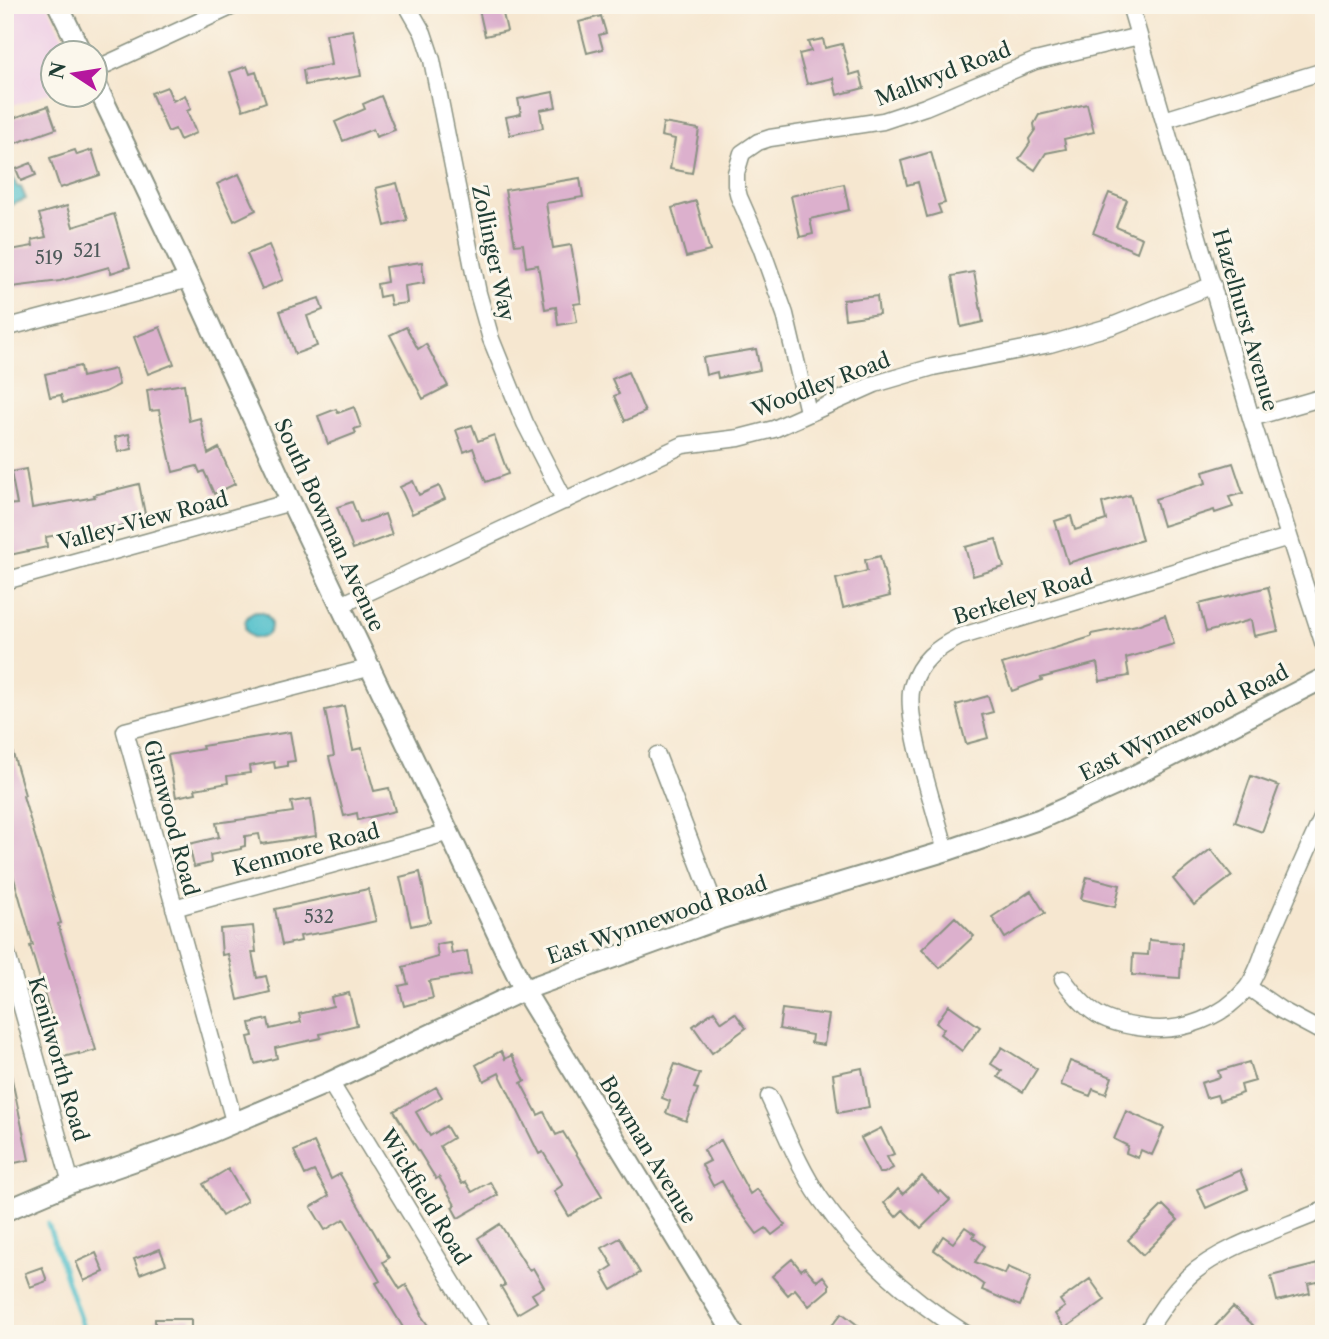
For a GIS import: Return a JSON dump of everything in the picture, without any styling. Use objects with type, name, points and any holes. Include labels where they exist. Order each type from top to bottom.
[{"type":"street","points":[[58,5],[74,38]]},
{"type":"street","points":[[108,63],[235,5]]},
{"type":"street","name":"Zollinger Way","points":[[407,5],[423,33],[432,60],[478,293],[491,339],[526,423],[565,501]]},
{"type":"street","name":"Hazelhurst Avenue","points":[[1130,5],[1251,418],[1324,645]]},
{"type":"street","name":"Mallwyd Road","points":[[808,412],[785,314],[761,247],[738,197],[736,173],[743,153],[758,142],[770,138],[883,121],[925,107],[1035,61],[1139,36]]},
{"type":"street","points":[[1164,120],[1324,72]]},
{"type":"street","name":"South Bowman Avenue","points":[[107,108],[291,502],[524,990]]},
{"type":"street","points":[[5,328],[189,279]]},
{"type":"street","name":"Woodley Road","points":[[341,605],[683,446],[739,438],[774,429],[875,384],[933,367],[1050,344],[1112,326],[1213,285]]},
{"type":"street","points":[[1251,418],[1324,397]]},
{"type":"street","name":"Valley-View Road","points":[[5,581],[291,502]]},
{"type":"street","name":"Berkeley Road","points":[[946,851],[911,715],[912,687],[929,655],[959,637],[1289,537]]},
{"type":"street","name":"Glenwood Road","points":[[234,1121],[125,731],[372,667]]},
{"type":"street","name":"East Wynnewood Road","points":[[5,1211],[71,1183],[189,1142],[330,1082],[524,990],[720,919],[946,851],[1040,819],[1114,786],[1324,678]]},
{"type":"street","points":[[657,755],[720,919]]},
{"type":"street","points":[[1063,979],[1080,1003],[1092,1013],[1124,1025],[1151,1029],[1169,1028],[1203,1020],[1219,1013],[1248,987],[1324,814]]},
{"type":"street","name":"Kenmore Road","points":[[174,908],[450,832]]},
{"type":"street","name":"Kenilworth Road","points":[[5,947],[71,1183]]},
{"type":"street","points":[[1248,987],[1281,1010],[1324,1033]]},
{"type":"street","name":"Bowman Avenue","points":[[524,990],[734,1334]]},
{"type":"street","name":"Wickfield Road","points":[[330,1082],[484,1334]]},
{"type":"street","points":[[769,1097],[806,1175],[848,1235],[918,1301],[966,1334]]},
{"type":"street","points":[[1146,1334],[1163,1304],[1189,1276],[1217,1255],[1324,1210]]},
{"type":"shaded area","points":[[5,5],[48,5],[63,38],[38,38],[38,97],[5,106]]},
{"type":"water","points":[[11,171],[17,187],[21,187],[26,199],[11,205],[5,188],[5,173]]},
{"type":"water","points":[[258,612],[267,616],[271,625],[267,634],[258,638],[249,634],[245,625],[249,616]]},
{"type":"building","points":[[478,5],[501,5],[507,31],[485,36]]},
{"type":"building","points":[[601,16],[606,33],[599,35],[603,49],[587,53],[579,22]]},
{"type":"building","points":[[353,30],[361,76],[305,85],[303,70],[331,65],[326,34]]},
{"type":"building","points":[[823,39],[825,48],[842,44],[850,75],[860,72],[864,88],[837,95],[833,78],[807,84],[799,54],[811,51],[808,42]]},
{"type":"building","points":[[247,66],[250,74],[256,72],[266,102],[243,110],[230,72]]},
{"type":"building","points":[[167,87],[173,101],[185,95],[191,109],[187,111],[196,133],[180,140],[175,129],[168,132],[151,93]]},
{"type":"building","points":[[553,92],[556,107],[540,110],[543,128],[510,135],[506,117],[521,114],[518,99]]},
{"type":"building","points":[[381,96],[395,130],[376,137],[373,129],[343,141],[335,122],[365,109],[363,104]]},
{"type":"building","points":[[1087,104],[1094,132],[1064,139],[1066,149],[1046,153],[1035,170],[1019,159],[1030,143],[1029,139],[1039,115]]},
{"type":"building","points":[[49,108],[56,129],[16,143],[8,120]]},
{"type":"building","points":[[663,123],[699,129],[692,173],[670,169],[675,139],[661,136]]},
{"type":"building","points":[[75,150],[77,155],[92,150],[100,175],[60,188],[50,158]]},
{"type":"building","points":[[931,152],[945,203],[938,205],[941,213],[927,217],[918,182],[907,185],[901,161]]},
{"type":"building","points":[[31,163],[36,175],[21,181],[16,169]]},
{"type":"building","points":[[239,174],[256,210],[234,221],[217,184]]},
{"type":"building","points":[[580,178],[583,197],[546,203],[553,248],[571,245],[581,303],[574,304],[577,322],[558,325],[556,307],[545,309],[538,265],[526,267],[523,244],[515,245],[505,190]]},
{"type":"building","points":[[397,183],[407,220],[385,226],[376,188]]},
{"type":"building","points":[[844,184],[849,210],[810,219],[813,234],[800,237],[791,196]]},
{"type":"building","points":[[1109,193],[1127,200],[1116,227],[1142,238],[1137,252],[1093,233]]},
{"type":"building","points":[[696,201],[710,251],[686,257],[672,208]]},
{"type":"building","points":[[67,206],[73,227],[114,214],[130,267],[111,273],[109,267],[60,281],[12,287],[5,251],[33,246],[32,240],[46,237],[39,214]]},
{"type":"building","points":[[269,245],[283,280],[262,289],[247,254]]},
{"type":"building","points":[[422,262],[424,283],[405,286],[407,303],[391,305],[389,295],[379,297],[377,284],[387,282],[385,267]]},
{"type":"building","points":[[974,272],[983,322],[961,327],[952,276]]},
{"type":"building","points":[[877,296],[879,314],[845,319],[843,300]]},
{"type":"building","points":[[319,298],[323,310],[307,316],[317,346],[295,354],[280,311]]},
{"type":"building","points":[[160,327],[174,364],[148,374],[134,337]]},
{"type":"building","points":[[406,327],[418,349],[426,344],[448,386],[423,399],[390,335]]},
{"type":"building","points":[[756,349],[760,370],[718,378],[717,372],[706,375],[703,358]]},
{"type":"building","points":[[80,366],[82,377],[115,369],[119,385],[105,392],[63,403],[61,395],[50,397],[45,374]]},
{"type":"building","points":[[628,372],[645,412],[625,421],[614,396],[619,394],[612,379]]},
{"type":"building","points":[[184,384],[189,421],[200,418],[208,454],[219,448],[235,484],[214,494],[204,471],[200,473],[197,466],[173,472],[159,410],[150,411],[147,390]]},
{"type":"building","points":[[354,407],[361,427],[354,429],[356,433],[328,444],[318,416],[336,409],[338,413]]},
{"type":"building","points":[[472,425],[478,441],[494,435],[508,474],[486,482],[473,448],[464,452],[456,430]]},
{"type":"building","points":[[129,434],[132,449],[118,452],[115,437]]},
{"type":"building","points":[[1233,463],[1243,493],[1229,497],[1233,507],[1163,526],[1155,499],[1206,483],[1203,472]]},
{"type":"building","points":[[26,469],[32,508],[95,497],[94,495],[139,484],[145,514],[131,518],[132,524],[103,531],[102,527],[46,537],[47,547],[5,556],[5,505],[17,504],[11,472]]},
{"type":"building","points":[[413,481],[419,495],[439,486],[445,499],[412,514],[400,487]]},
{"type":"building","points":[[1130,495],[1142,540],[1068,563],[1055,521],[1071,516],[1075,530],[1106,520],[1102,503]]},
{"type":"building","points":[[352,502],[360,523],[385,514],[392,535],[353,549],[337,507]]},
{"type":"building","points":[[996,539],[1004,567],[973,576],[965,547]]},
{"type":"building","points":[[880,556],[890,596],[843,608],[836,579],[867,571],[865,560]]},
{"type":"building","points":[[1268,587],[1278,631],[1254,636],[1251,620],[1206,632],[1199,604]]},
{"type":"building","points":[[1165,615],[1174,644],[1126,658],[1129,676],[1100,681],[1097,663],[1041,678],[1042,680],[1012,691],[1002,664],[1091,637],[1091,634],[1137,625]]},
{"type":"building","points":[[988,696],[993,712],[982,715],[988,738],[966,744],[956,705]]},
{"type":"building","points":[[344,706],[353,750],[362,748],[374,791],[389,788],[395,811],[358,820],[357,813],[344,816],[329,757],[334,756],[325,710]]},
{"type":"building","points":[[290,732],[295,761],[287,762],[287,766],[275,768],[274,762],[249,766],[250,773],[227,776],[228,783],[195,789],[196,793],[176,797],[168,755],[203,749],[202,746]]},
{"type":"building","points":[[9,740],[61,923],[58,924],[96,1050],[79,1055],[63,1057],[30,946],[33,945],[5,847],[5,741]]},
{"type":"building","points":[[1251,776],[1279,786],[1262,832],[1235,822]]},
{"type":"building","points":[[311,799],[316,836],[261,844],[259,834],[245,836],[245,846],[241,849],[210,855],[211,863],[194,867],[189,844],[219,837],[216,823],[293,812],[291,802]]},
{"type":"building","points":[[1211,849],[1232,876],[1194,905],[1173,879]]},
{"type":"building","points":[[420,872],[430,922],[411,926],[400,877]]},
{"type":"building","points":[[1087,877],[1120,885],[1115,907],[1081,899]]},
{"type":"building","points":[[368,889],[376,921],[300,936],[301,941],[282,945],[275,909]]},
{"type":"building","points":[[1031,891],[1045,913],[1005,938],[992,917]]},
{"type":"building","points":[[955,917],[974,936],[940,968],[922,949]]},
{"type":"building","points":[[253,926],[256,952],[252,952],[257,978],[266,976],[270,992],[238,1000],[228,954],[222,955],[220,929]]},
{"type":"building","points":[[1149,940],[1182,943],[1180,978],[1132,975],[1133,954],[1148,955]]},
{"type":"building","points":[[450,942],[452,954],[467,951],[471,974],[429,981],[433,998],[404,1006],[399,986],[408,984],[403,967],[438,957],[436,944]]},
{"type":"building","points":[[349,993],[357,1025],[320,1034],[321,1038],[275,1048],[277,1058],[255,1064],[248,1037],[253,1036],[250,1023],[268,1019],[270,1029],[301,1022],[299,1014],[333,1006],[331,997]]},
{"type":"building","points":[[949,1005],[980,1027],[962,1051],[940,1034],[944,1029],[936,1023]]},
{"type":"building","points":[[782,1009],[829,1015],[824,1045],[811,1043],[812,1035],[779,1029]]},
{"type":"building","points":[[714,1011],[722,1022],[735,1013],[746,1028],[712,1053],[693,1026]]},
{"type":"building","points":[[1002,1047],[1037,1069],[1023,1092],[998,1077],[1002,1071],[991,1064]]},
{"type":"building","points":[[501,1051],[505,1059],[512,1055],[525,1081],[521,1083],[538,1115],[544,1112],[556,1135],[563,1132],[602,1196],[569,1216],[554,1191],[563,1185],[543,1152],[539,1154],[499,1073],[484,1081],[476,1065]]},
{"type":"building","points":[[1070,1061],[1112,1077],[1106,1094],[1093,1089],[1090,1096],[1061,1085]]},
{"type":"building","points":[[1249,1062],[1255,1081],[1241,1085],[1243,1093],[1219,1101],[1217,1095],[1206,1098],[1201,1083],[1220,1077],[1218,1071]]},
{"type":"building","points":[[675,1064],[700,1074],[694,1088],[698,1089],[686,1121],[666,1113],[670,1101],[662,1098]]},
{"type":"building","points":[[862,1068],[869,1107],[838,1113],[833,1074]]},
{"type":"building","points":[[11,1075],[29,1160],[5,1165],[5,1076]]},
{"type":"building","points":[[436,1087],[442,1097],[416,1112],[430,1136],[446,1126],[453,1138],[440,1146],[462,1184],[466,1182],[472,1192],[490,1182],[498,1195],[458,1218],[452,1207],[455,1205],[439,1177],[436,1179],[394,1111]]},
{"type":"building","points":[[1126,1111],[1164,1128],[1152,1155],[1141,1150],[1138,1158],[1126,1153],[1128,1146],[1114,1139]]},
{"type":"building","points":[[881,1128],[894,1154],[887,1157],[893,1168],[884,1173],[879,1173],[861,1138]]},
{"type":"building","points":[[721,1140],[750,1194],[757,1189],[785,1225],[772,1235],[766,1228],[757,1234],[734,1203],[722,1181],[713,1186],[702,1165],[710,1161],[704,1150]]},
{"type":"building","points":[[314,1142],[331,1179],[340,1174],[389,1258],[383,1262],[400,1289],[406,1285],[422,1313],[420,1314],[434,1334],[407,1334],[376,1283],[380,1281],[344,1219],[325,1230],[311,1207],[329,1196],[314,1171],[305,1175],[294,1151]]},
{"type":"building","points":[[228,1169],[247,1201],[222,1216],[203,1184]]},
{"type":"building","points":[[1240,1170],[1248,1189],[1206,1208],[1197,1189]]},
{"type":"building","points":[[922,1176],[950,1200],[921,1228],[903,1210],[896,1217],[884,1203],[898,1189],[903,1194]]},
{"type":"building","points":[[1163,1205],[1178,1220],[1143,1255],[1128,1240]]},
{"type":"building","points":[[500,1224],[529,1270],[533,1268],[544,1287],[532,1294],[537,1302],[517,1314],[501,1287],[505,1285],[478,1238]]},
{"type":"building","points":[[965,1227],[985,1246],[975,1262],[1005,1274],[1008,1267],[1031,1277],[1020,1306],[982,1290],[984,1285],[934,1250],[943,1236],[953,1243]]},
{"type":"building","points":[[620,1238],[640,1273],[612,1290],[602,1273],[613,1266],[602,1248]]},
{"type":"building","points":[[160,1249],[166,1264],[140,1274],[134,1259]]},
{"type":"building","points":[[96,1253],[104,1272],[84,1281],[76,1262]]},
{"type":"building","points":[[792,1259],[801,1270],[805,1267],[817,1281],[823,1276],[829,1284],[829,1289],[809,1306],[795,1289],[788,1295],[772,1276]]},
{"type":"building","points":[[1318,1264],[1322,1281],[1308,1284],[1310,1293],[1277,1301],[1271,1276]]},
{"type":"building","points":[[42,1267],[47,1281],[30,1287],[25,1273]]},
{"type":"building","points":[[1090,1279],[1105,1300],[1065,1328],[1055,1314],[1065,1307],[1060,1300]]},
{"type":"building","points":[[1233,1307],[1253,1325],[1245,1334],[1208,1334]]},
{"type":"building","points":[[842,1313],[869,1334],[838,1334],[830,1328]]},
{"type":"building","points":[[155,1319],[191,1319],[191,1334],[155,1334]]},
{"type":"waterway","points":[[48,1224],[85,1334]]}]
